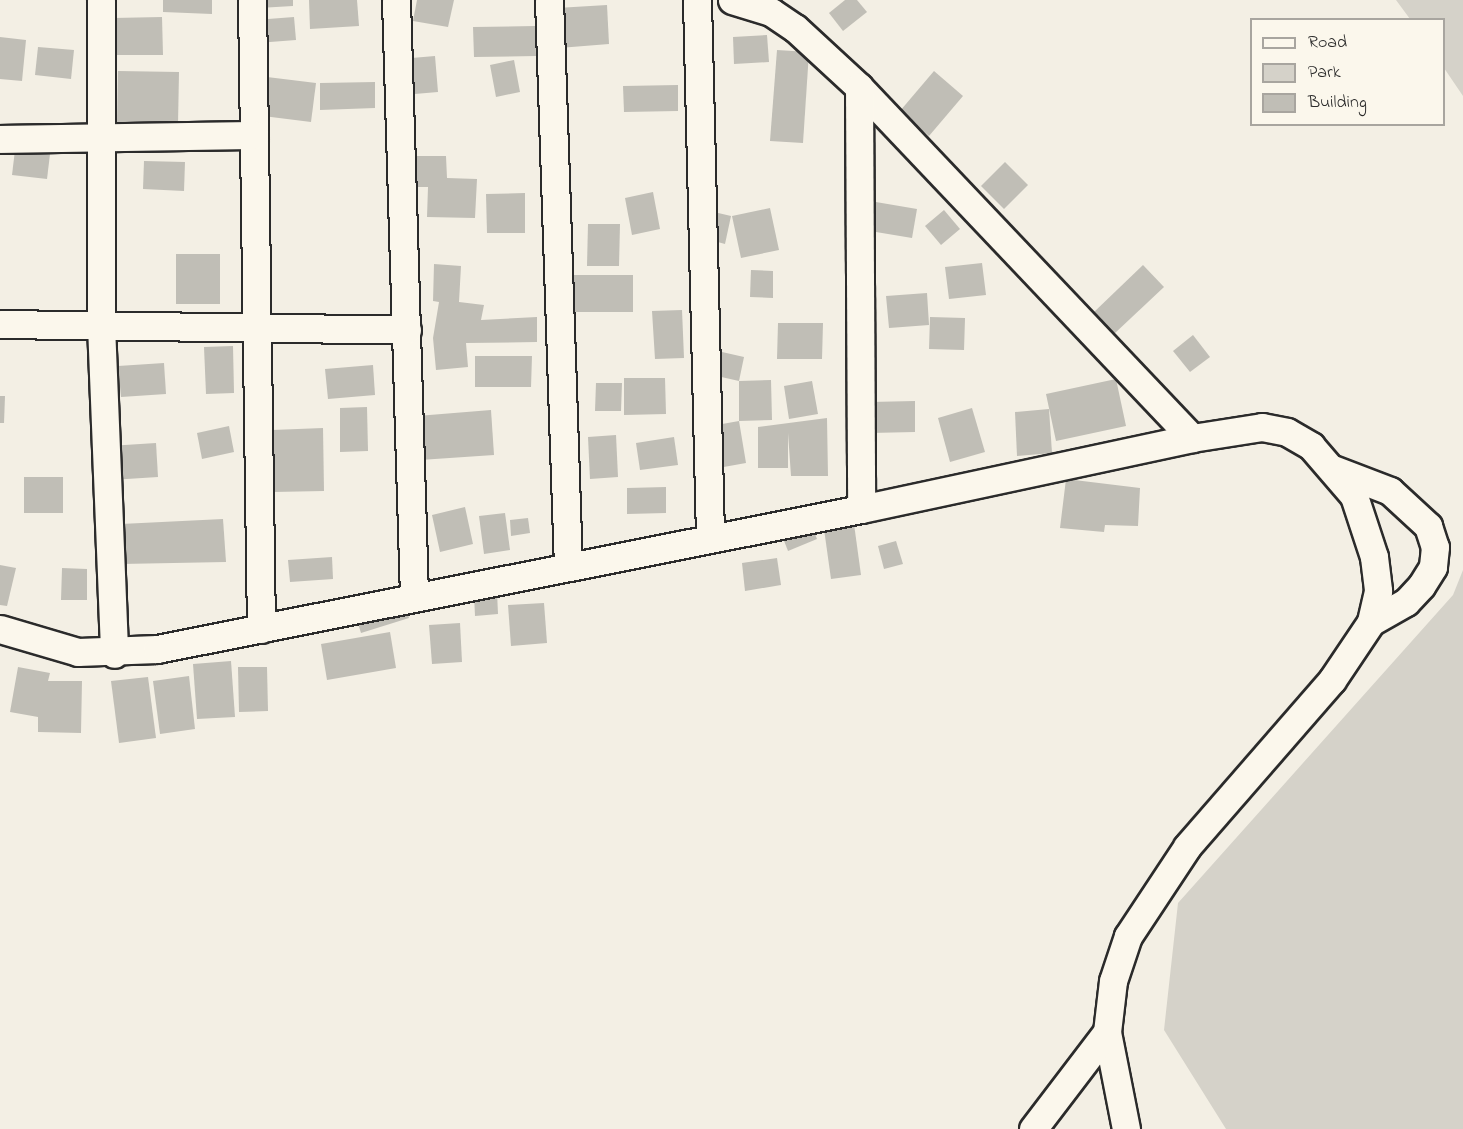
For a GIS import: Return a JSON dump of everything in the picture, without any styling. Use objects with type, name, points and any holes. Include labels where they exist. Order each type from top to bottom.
[{"type":"street","points":[[100,0],[101,324],[114,654]]},
{"type":"street","points":[[252,0],[261,629]]},
{"type":"street","points":[[396,0],[414,595]]},
{"type":"street","points":[[549,0],[568,567]]},
{"type":"street","points":[[698,0],[710,537]]},
{"type":"street","points":[[732,0],[771,12],[795,27],[859,87],[1192,438]]},
{"type":"street","points":[[859,87],[861,509]]},
{"type":"street","points":[[0,139],[254,135]]},
{"type":"street","points":[[0,324],[256,325],[407,330]]},
{"type":"street","points":[[0,629],[78,652],[114,654],[261,629],[414,595],[861,509],[1192,438],[1262,427],[1287,432],[1311,446],[1333,469],[1354,496],[1368,526],[1378,591],[1371,622],[1346,662],[1152,894],[1128,936],[1117,970],[1107,1032],[1126,1129]]},
{"type":"street","points":[[1333,469],[1390,492],[1428,526],[1435,547],[1432,567],[1421,586],[1406,602],[1371,622]]},
{"type":"street","points":[[1033,1129],[1107,1032]]},
{"type":"green space","points":[[1396,0],[1463,0],[1463,96],[1445,69],[1445,18],[1409,18]]},
{"type":"green space","points":[[1463,570],[1463,1129],[1226,1129],[1164,1030],[1178,903],[1453,595]]},
{"type":"building","points":[[163,0],[212,0],[212,14],[163,12]]},
{"type":"building","points":[[259,0],[293,0],[293,6],[259,8]]},
{"type":"building","points":[[309,0],[357,0],[359,26],[310,29]]},
{"type":"building","points":[[417,0],[454,0],[448,27],[413,21]]},
{"type":"building","points":[[845,0],[857,0],[867,12],[843,31],[829,13]]},
{"type":"building","points":[[607,5],[609,44],[559,48],[557,8]]},
{"type":"building","points":[[162,17],[163,55],[114,55],[113,18]]},
{"type":"building","points":[[294,17],[296,40],[257,43],[255,20]]},
{"type":"building","points":[[535,26],[536,56],[474,57],[473,27]]},
{"type":"building","points":[[767,35],[769,62],[734,64],[733,37]]},
{"type":"building","points":[[0,37],[26,40],[22,81],[0,79]]},
{"type":"building","points":[[38,47],[74,50],[71,79],[35,75]]},
{"type":"building","points":[[777,50],[809,52],[803,143],[770,141]]},
{"type":"building","points":[[435,56],[438,92],[403,95],[400,59]]},
{"type":"building","points":[[514,60],[520,92],[496,97],[490,65]]},
{"type":"building","points":[[118,71],[179,72],[178,124],[117,123]]},
{"type":"building","points":[[934,71],[963,96],[929,136],[900,111]]},
{"type":"building","points":[[267,77],[316,83],[311,122],[263,116]]},
{"type":"building","points":[[375,82],[375,108],[320,110],[320,83]]},
{"type":"building","points":[[678,85],[678,111],[624,112],[623,86]]},
{"type":"building","points":[[15,150],[50,154],[47,179],[12,175]]},
{"type":"building","points":[[413,156],[446,156],[447,178],[477,179],[475,218],[427,217],[428,187],[413,187]]},
{"type":"building","points":[[144,161],[185,162],[184,191],[143,189]]},
{"type":"building","points":[[1005,162],[1028,185],[1004,209],[981,186]]},
{"type":"building","points":[[653,192],[660,229],[632,235],[625,198]]},
{"type":"building","points":[[525,193],[525,233],[487,233],[486,194]]},
{"type":"building","points":[[870,201],[917,209],[912,238],[864,230]]},
{"type":"building","points":[[770,208],[779,250],[741,258],[732,216]]},
{"type":"building","points":[[944,210],[960,229],[941,245],[925,226]]},
{"type":"building","points":[[714,212],[731,216],[725,244],[707,239]]},
{"type":"building","points":[[588,224],[620,224],[619,266],[587,266]]},
{"type":"building","points":[[176,254],[220,254],[220,304],[176,304]]},
{"type":"building","points":[[982,263],[986,295],[949,299],[945,267]]},
{"type":"building","points":[[434,264],[461,266],[459,302],[484,305],[481,320],[537,317],[537,342],[466,343],[468,367],[436,370],[433,338],[439,302],[433,301]]},
{"type":"building","points":[[1143,265],[1164,287],[1114,334],[1093,313]]},
{"type":"building","points":[[751,270],[773,271],[773,298],[750,297]]},
{"type":"building","points":[[574,275],[633,275],[633,312],[574,312]]},
{"type":"building","points":[[927,293],[929,325],[889,328],[886,296]]},
{"type":"building","points":[[682,310],[684,358],[655,359],[652,311]]},
{"type":"building","points":[[930,317],[965,318],[964,350],[929,349]]},
{"type":"building","points":[[778,323],[823,323],[822,359],[777,359]]},
{"type":"building","points":[[1193,335],[1210,357],[1190,372],[1173,351]]},
{"type":"building","points":[[233,346],[234,393],[206,394],[204,347]]},
{"type":"building","points":[[722,352],[744,357],[739,381],[717,376]]},
{"type":"building","points":[[475,356],[532,356],[531,387],[475,387]]},
{"type":"building","points":[[164,363],[166,394],[121,397],[118,366]]},
{"type":"building","points":[[373,365],[375,395],[328,399],[325,369]]},
{"type":"building","points":[[624,378],[665,378],[666,414],[624,415]]},
{"type":"building","points":[[1116,379],[1126,426],[1056,441],[1046,394]]},
{"type":"building","points":[[771,380],[772,420],[739,421],[739,381]]},
{"type":"building","points":[[812,381],[818,414],[789,419],[784,386]]},
{"type":"building","points":[[596,383],[622,383],[621,411],[595,411]]},
{"type":"building","points":[[0,396],[5,396],[4,423],[0,423]]},
{"type":"building","points":[[915,401],[915,432],[870,433],[870,402]]},
{"type":"building","points":[[367,407],[368,451],[340,452],[340,408]]},
{"type":"building","points":[[972,408],[985,452],[950,462],[938,418]]},
{"type":"building","points":[[1049,409],[1052,453],[1017,456],[1015,412]]},
{"type":"building","points":[[491,410],[494,455],[420,460],[417,416]]},
{"type":"building","points":[[827,418],[828,476],[791,476],[788,433],[788,468],[758,468],[758,427]]},
{"type":"building","points":[[739,421],[746,463],[718,468],[711,426]]},
{"type":"building","points":[[229,426],[234,452],[202,459],[197,433]]},
{"type":"building","points":[[323,428],[324,491],[273,492],[272,430]]},
{"type":"building","points":[[616,435],[618,477],[590,479],[588,437]]},
{"type":"building","points":[[674,437],[678,465],[640,470],[636,443]]},
{"type":"building","points":[[156,443],[158,477],[111,480],[109,446]]},
{"type":"building","points":[[24,477],[63,477],[63,513],[24,513]]},
{"type":"building","points":[[1066,479],[1140,488],[1138,526],[1105,525],[1104,532],[1060,528]]},
{"type":"building","points":[[666,487],[666,513],[627,514],[627,488]]},
{"type":"building","points":[[465,507],[473,544],[440,552],[432,515]]},
{"type":"building","points":[[505,513],[510,550],[484,554],[479,516]]},
{"type":"building","points":[[528,518],[530,533],[511,536],[510,520]]},
{"type":"building","points":[[223,519],[226,562],[121,564],[121,524]]},
{"type":"building","points":[[810,522],[817,539],[788,551],[781,533]]},
{"type":"building","points":[[854,524],[861,575],[831,579],[824,529]]},
{"type":"building","points":[[896,541],[903,564],[884,569],[878,546]]},
{"type":"building","points":[[332,557],[333,579],[290,582],[288,560]]},
{"type":"building","points":[[777,558],[781,585],[745,591],[742,563]]},
{"type":"building","points":[[0,565],[16,568],[7,606],[0,605]]},
{"type":"building","points":[[62,568],[87,569],[87,600],[61,600]]},
{"type":"building","points":[[497,592],[498,614],[475,616],[474,594]]},
{"type":"building","points":[[404,602],[409,618],[361,633],[356,617]]},
{"type":"building","points":[[544,603],[547,643],[511,646],[508,605]]},
{"type":"building","points":[[460,623],[462,662],[432,664],[429,625]]},
{"type":"building","points":[[390,632],[396,668],[327,680],[321,644]]},
{"type":"building","points":[[231,661],[235,717],[197,719],[193,664]]},
{"type":"building","points":[[18,667],[50,673],[48,681],[82,681],[81,733],[38,732],[38,717],[10,712]]},
{"type":"building","points":[[238,667],[267,667],[268,711],[239,712]]},
{"type":"building","points":[[189,676],[195,729],[160,734],[153,681]]},
{"type":"building","points":[[148,677],[156,738],[119,743],[111,681]]}]
